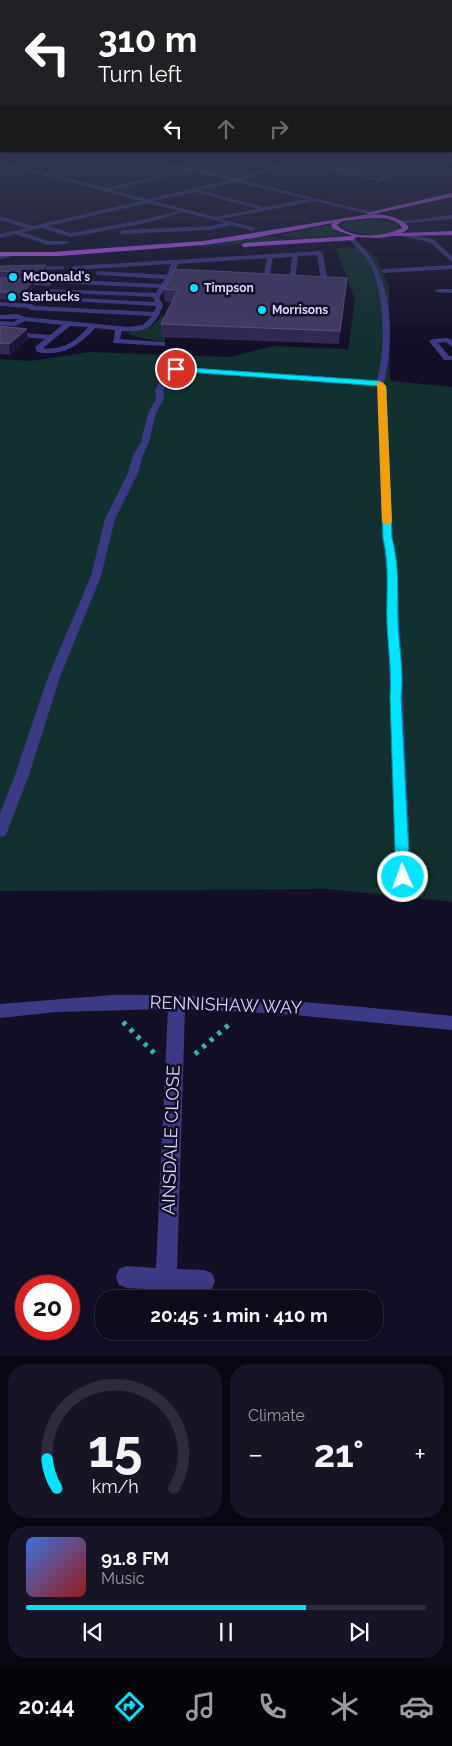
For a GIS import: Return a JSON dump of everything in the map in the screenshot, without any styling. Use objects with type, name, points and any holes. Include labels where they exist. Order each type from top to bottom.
[{"type":"main road","points":[[350,218],[357,216]]},
{"type":"main road","points":[[15,254],[117,253],[382,235],[405,229],[406,226],[395,216]]},
{"type":"main road","points":[[52,254],[194,244],[268,234],[350,218],[379,217],[398,221],[409,226],[452,233]]},
{"type":"main road","points":[[341,219],[334,225],[339,230],[354,234],[404,235],[452,233]]},
{"type":"main road","points":[[268,234],[289,239],[313,240]]},
{"type":"street","points":[[0,236],[81,216]]},
{"type":"street","points":[[40,226],[70,235],[164,216]]},
{"type":"street","points":[[204,216],[253,230]]},
{"type":"street","points":[[214,219],[228,216]]},
{"type":"street","points":[[385,216],[398,221],[452,217]]},
{"type":"street","points":[[0,218],[32,228]]},
{"type":"street","points":[[142,222],[160,227]]},
{"type":"street","points":[[100,234],[210,228],[231,224]]},
{"type":"street","points":[[409,226],[433,234],[440,241],[439,244]]},
{"type":"street","points":[[15,232],[48,243],[67,242]]},
{"type":"street","points":[[404,235],[431,240],[439,244],[452,260]]},
{"type":"street","points":[[350,238],[359,245],[376,269],[382,295],[385,364],[380,383],[382,386],[387,538],[393,559],[393,624],[398,676],[396,697],[403,877]]},
{"type":"street","points":[[0,270],[62,271],[175,262],[240,261],[270,256],[320,253],[325,282],[308,282]]},
{"type":"street","points":[[0,256],[15,254]]},
{"type":"street","points":[[292,281],[295,255]]},
{"type":"street","points":[[266,279],[270,256]]},
{"type":"street","points":[[211,260],[211,269]]},
{"type":"street","points":[[0,317],[15,316],[24,319],[92,327],[142,328],[150,325],[156,314],[159,304],[156,298],[169,277],[175,262]]},
{"type":"street","points":[[380,264],[386,274],[452,268]]},
{"type":"street","points":[[75,270],[194,278]]},
{"type":"street","points":[[15,316],[31,307],[62,271]]},
{"type":"street","points":[[257,279],[275,280]]},
{"type":"street","points":[[283,281],[300,282]]},
{"type":"street","points":[[0,283],[158,295]]},
{"type":"street","points":[[0,289],[48,286],[164,286]]},
{"type":"street","points":[[438,291],[452,291]]},
{"type":"street","points":[[38,298],[159,304]]},
{"type":"street","points":[[0,304],[156,314]]},
{"type":"street","points":[[0,324],[14,324],[24,319]]},
{"type":"street","points":[[67,324],[39,347],[40,350],[58,352],[68,348],[77,344],[92,327]]},
{"type":"street","points":[[119,329],[116,341],[162,344]]},
{"type":"street","points":[[0,334],[51,337]]},
{"type":"street","points":[[452,345],[448,340],[433,341],[447,358],[452,358]]},
{"type":"street","points":[[0,832],[22,774],[54,677],[96,576],[110,519],[133,473],[138,455],[145,442],[152,413],[160,399],[159,391],[166,376],[173,370],[182,369],[380,383]]},
{"type":"street","name":"RENNISHAW WAY","points":[[0,1011],[52,1004],[177,1002],[330,1010],[452,1023]]},
{"type":"street","name":"AINSDALE CLOSE","points":[[166,1279],[177,1002]]},
{"type":"street","points":[[127,1277],[204,1281]]},
{"type":"path","points":[[104,1003],[174,1073],[251,1005]]},
{"type":"green space","points":[[372,219],[397,224],[399,229],[386,234],[370,235],[341,227],[344,222]]},
{"type":"green space","points":[[331,225],[334,231],[350,235],[297,238],[279,235]]},
{"type":"green space","points":[[270,236],[287,240],[200,247],[199,245]]},
{"type":"green space","points":[[364,247],[377,259],[389,287],[390,381],[452,387],[452,902],[329,889],[0,891],[0,359],[31,361],[90,352],[230,357],[273,346],[348,349],[355,300],[336,248]]},
{"type":"green space","points":[[161,316],[178,317],[162,337],[166,337],[164,342],[141,338],[127,333],[154,324]]},
{"type":"building","points":[[46,265],[40,273],[0,271],[0,266]]},
{"type":"building","name":"Morrisons","points":[[175,269],[347,278],[340,331],[161,324],[178,290],[164,289]]},
{"type":"building","points":[[0,278],[34,280],[23,292],[0,292]]},
{"type":"building","points":[[0,326],[27,329],[9,344],[0,343]]},
{"type":"slow traffic","points":[[380,384],[382,386],[387,522]]},
{"type":"place","name":"McDonald's","points":[[13,277]]},
{"type":"place","name":"Timpson","points":[[194,288]]},
{"type":"place","name":"Starbucks","points":[[12,297]]},
{"type":"place","name":"Morrisons","points":[[262,310]]},
{"type":"route","points":[[176,369],[380,383],[382,386],[383,439],[387,485],[387,538],[393,559],[393,624],[398,676],[396,697],[403,877]]}]
